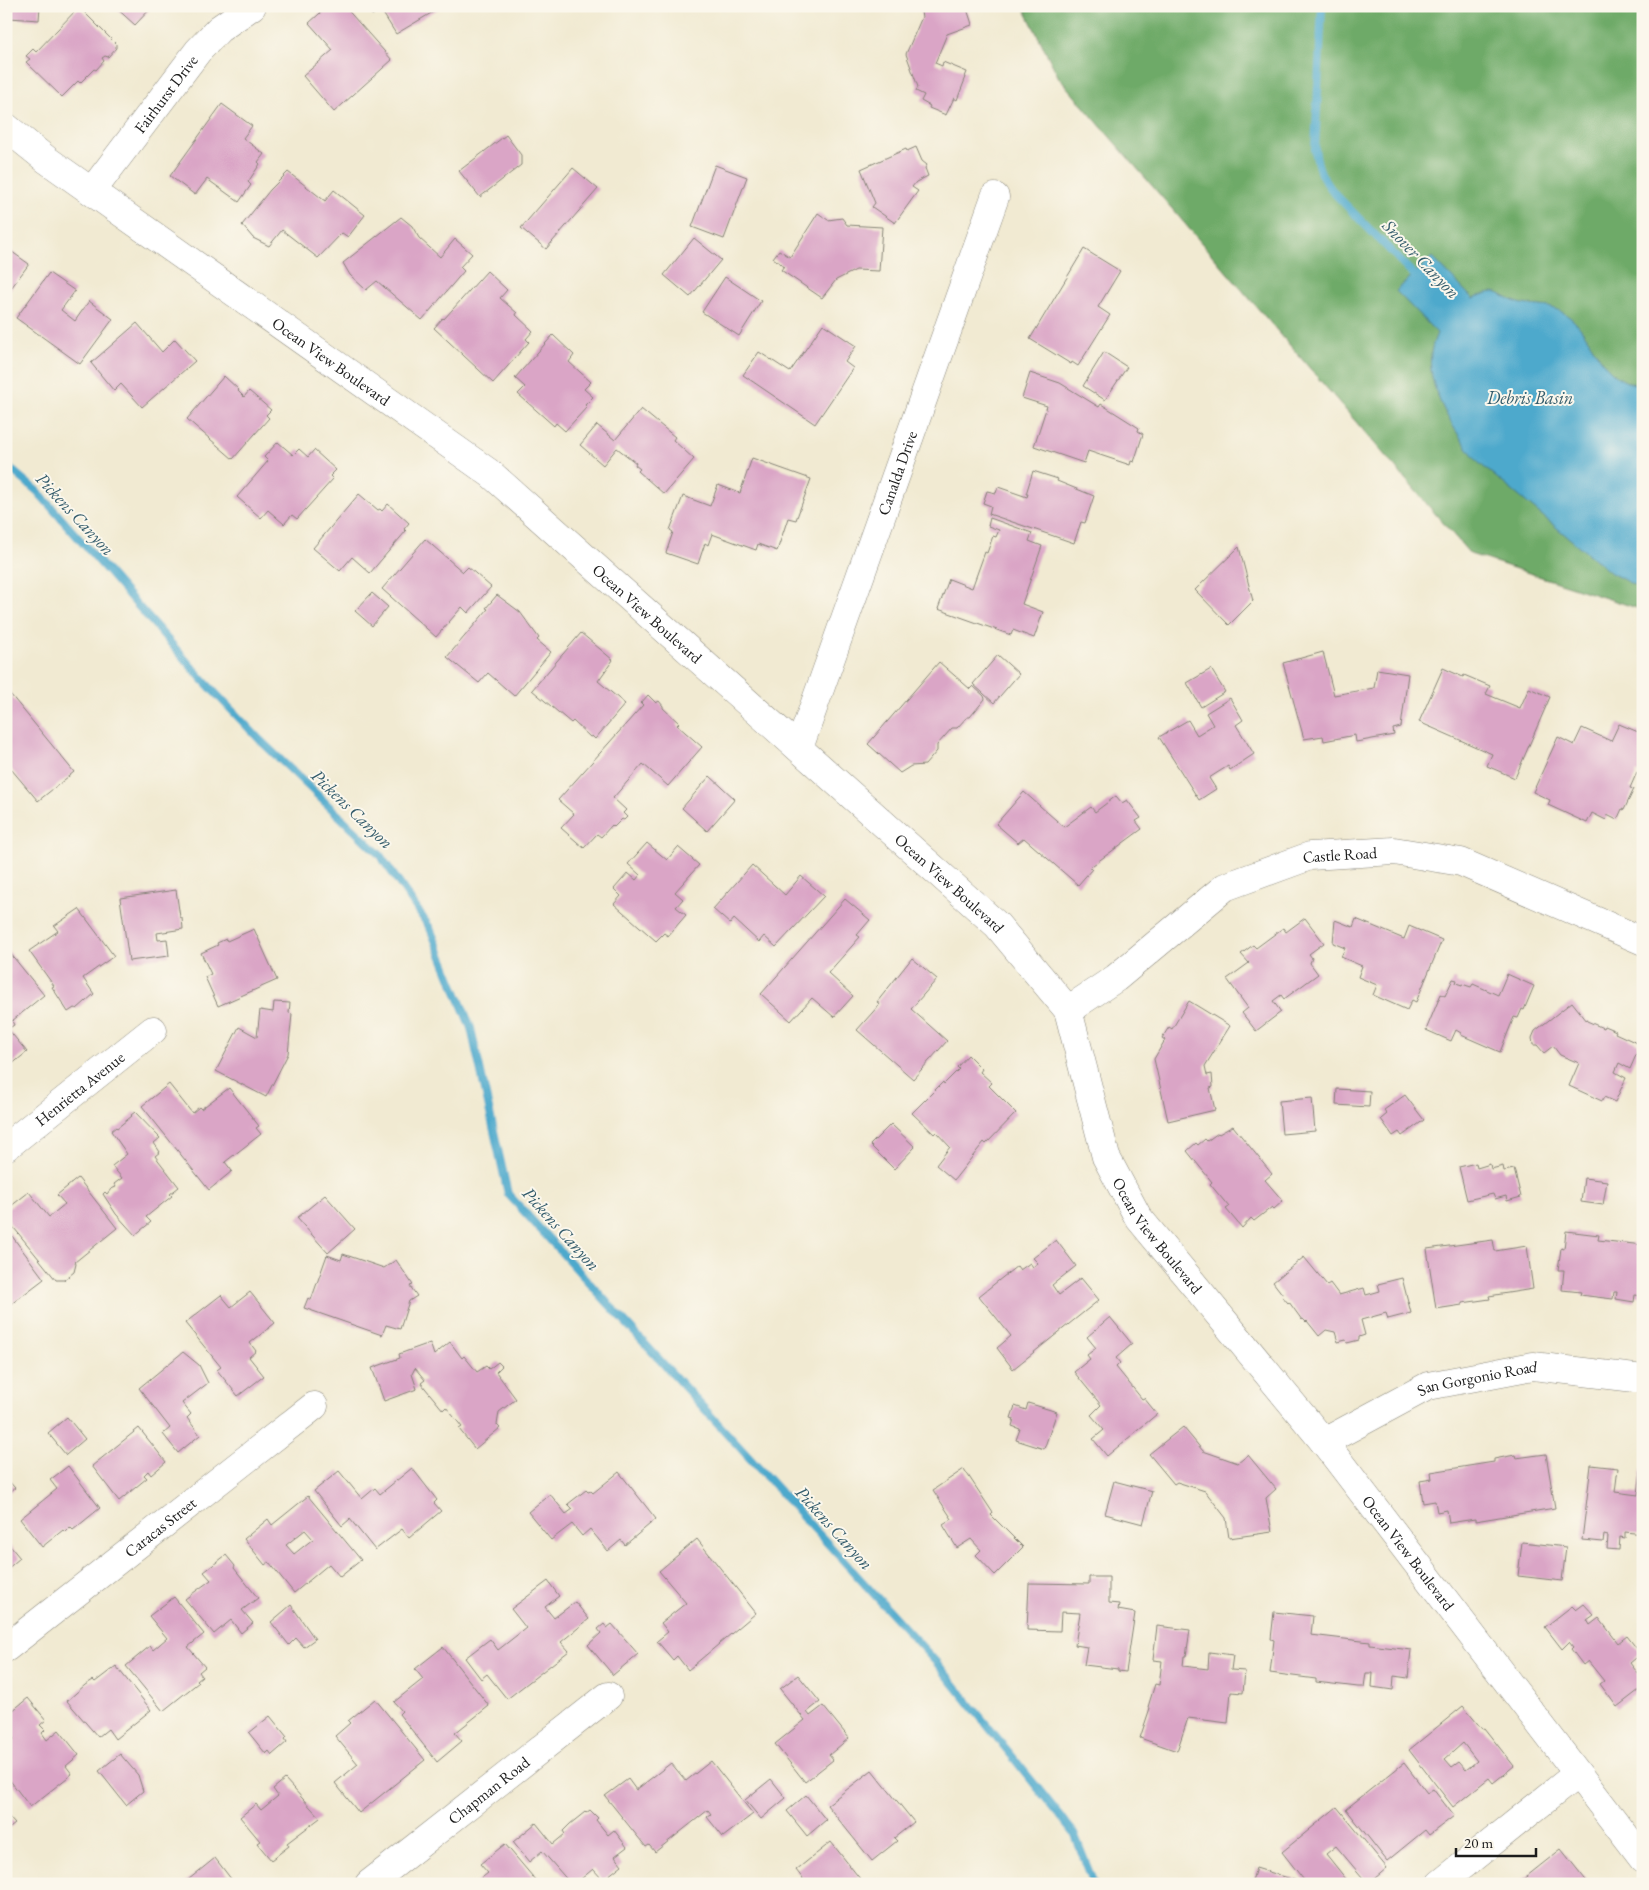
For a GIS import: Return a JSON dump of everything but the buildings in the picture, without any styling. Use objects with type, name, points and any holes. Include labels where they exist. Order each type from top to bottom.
[{"type":"street","name":"Fairhurst Drive","points":[[92,191],[198,51],[219,29],[252,6]]},
{"type":"street","name":"Ocean View Boulevard","points":[[6,127],[47,160],[491,474],[997,925],[1068,1010],[1106,1158],[1138,1217],[1324,1442],[1643,1859]]},
{"type":"street","name":"Canalda Drive","points":[[799,748],[995,197]]},
{"type":"street","name":"Castle Road","points":[[1068,1010],[1116,978],[1225,887],[1310,856],[1394,851],[1462,862],[1643,941]]},
{"type":"street","name":"Henrietta Avenue","points":[[6,1147],[153,1030]]},
{"type":"street","name":"San Gorgonio Road","points":[[1324,1442],[1428,1386],[1533,1366],[1643,1379]]},
{"type":"street","name":"Caracas Street","points":[[6,1648],[314,1406]]},
{"type":"street","name":"Chapman Road","points":[[369,1884],[608,1696]]},
{"type":"street","points":[[1440,1884],[1577,1774]]},
{"type":"green space","points":[[1023,6],[1643,6],[1643,610],[1470,554],[1059,78]]},
{"type":"water","name":"Debris Basin","points":[[1432,257],[1473,299],[1493,292],[1519,303],[1550,307],[1570,317],[1585,334],[1604,364],[1612,372],[1623,380],[1643,386],[1643,590],[1611,573],[1479,463],[1452,424],[1432,378],[1430,363],[1437,333],[1396,291]]},
{"type":"waterway","name":"Snover Canyon","points":[[1322,6],[1315,149],[1319,169],[1336,195],[1420,281]]},
{"type":"waterway","name":"Pickens Canyon","points":[[6,465],[38,492],[204,681],[260,740],[380,855],[430,928],[471,1028],[508,1194],[936,1662],[1074,1833],[1094,1884]]}]
